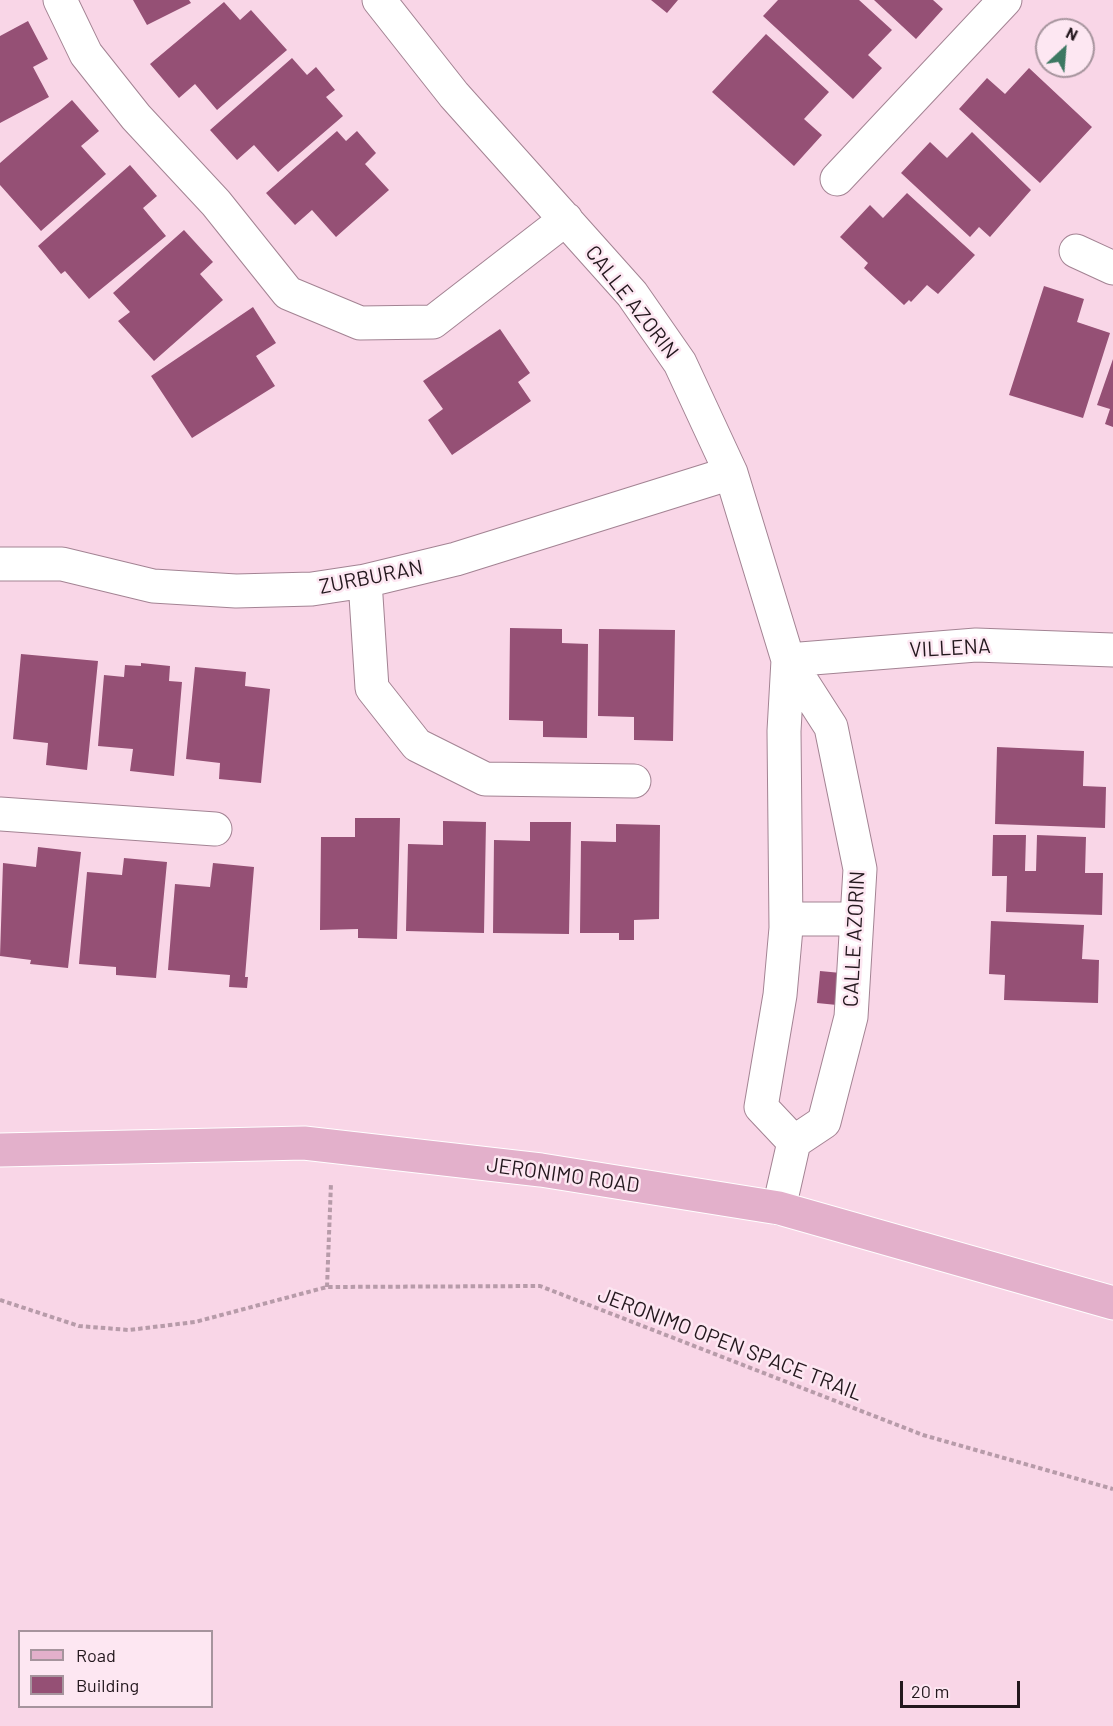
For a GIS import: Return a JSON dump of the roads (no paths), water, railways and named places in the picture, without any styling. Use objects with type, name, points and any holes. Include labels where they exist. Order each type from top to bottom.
[{"type":"main road","name":"JERONIMO ROAD","points":[[0,1150],[304,1143],[541,1170],[779,1208],[1113,1303]]},
{"type":"street","points":[[60,0],[86,54],[136,117],[216,203],[288,293],[360,323],[433,322],[566,219]]},
{"type":"street","name":"CALLE AZORIN","points":[[379,0],[454,95],[632,294],[680,363],[731,473],[788,660],[831,727],[860,869],[851,1017],[824,1122],[794,1142],[761,1107],[780,995],[786,919],[784,731],[788,660]]},
{"type":"street","points":[[837,179],[1005,0]]},
{"type":"street","points":[[1076,251],[1113,268]]},
{"type":"street","name":"ZURBURAN","points":[[0,564],[62,564],[153,586],[236,591],[312,589],[365,581],[456,558],[731,473]]},
{"type":"street","points":[[365,581],[372,688],[417,745],[485,779],[634,781]]},
{"type":"street","name":"VILLENA","points":[[788,660],[976,645],[1113,650]]},
{"type":"street","points":[[0,814],[215,829]]},
{"type":"street","points":[[786,919],[857,919]]},
{"type":"street","points":[[779,1208],[794,1142]]}]
